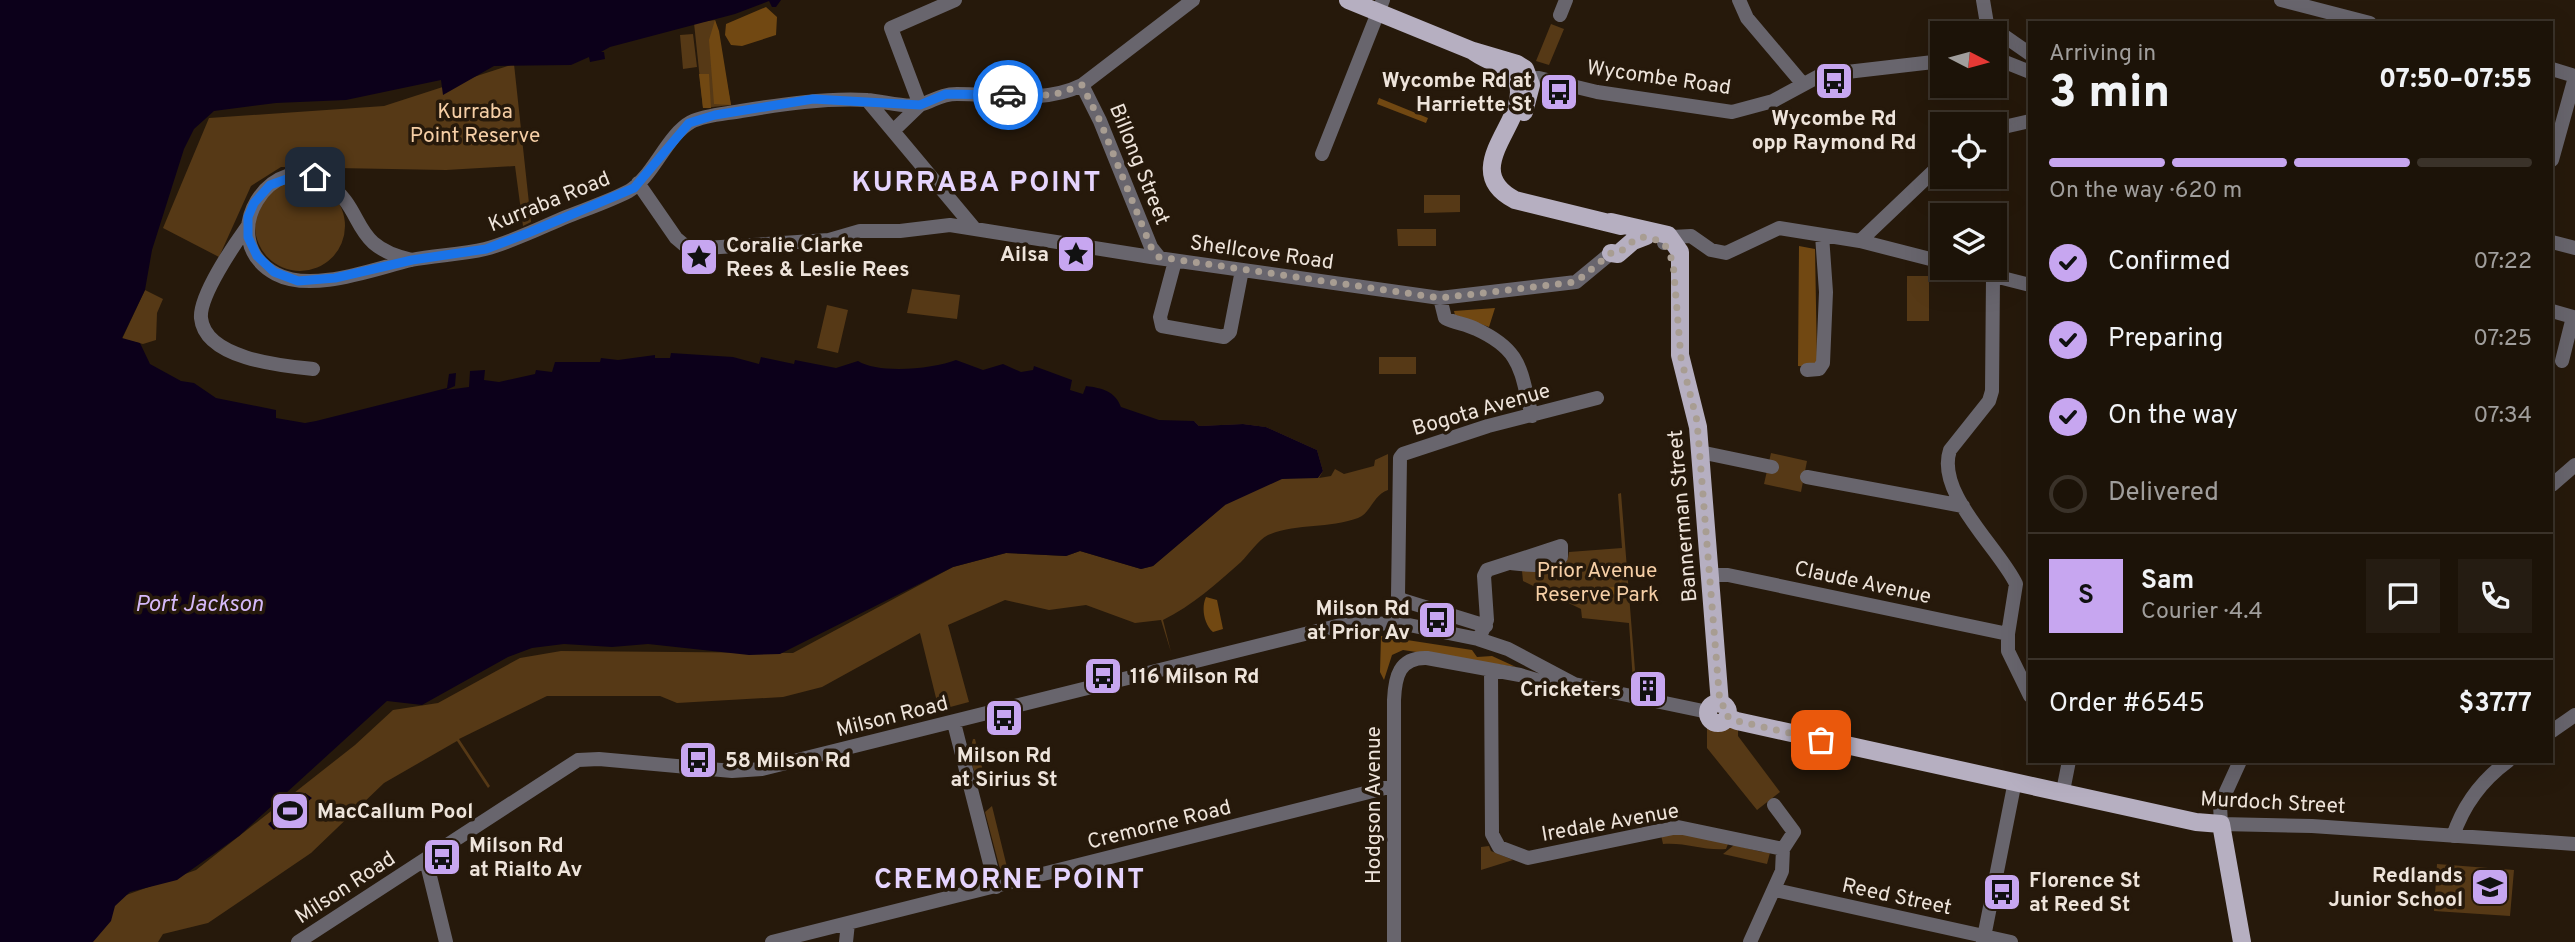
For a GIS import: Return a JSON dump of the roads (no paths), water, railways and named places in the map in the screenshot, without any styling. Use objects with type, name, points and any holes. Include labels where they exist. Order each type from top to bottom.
[{"type":"main road","name":"Wycombe Road","points":[[1348,0],[1381,6],[1523,78]]},
{"type":"main road","points":[[1523,78],[1519,96],[1496,150],[1494,180],[1501,192],[1515,200],[1651,229],[1672,245]]},
{"type":"main road","points":[[1611,222],[1672,245]]},
{"type":"main road","points":[[1611,253],[1618,254],[1639,237],[1646,236]]},
{"type":"main road","name":"Bannerman Street","points":[[1672,245],[1681,358],[1697,421],[1718,711]]},
{"type":"main road","name":"Murdoch Street","points":[[1718,711],[1737,721],[2196,822],[2221,824]]},
{"type":"main road","points":[[2221,824],[2242,942]]},
{"type":"street","points":[[920,105],[891,28],[955,0]]},
{"type":"street","name":"Kurraba Road","points":[[893,131],[920,105],[946,94],[1053,95],[1082,85],[1193,0]]},
{"type":"street","points":[[1560,15],[1566,0]]},
{"type":"street","points":[[1738,0],[1747,18],[1802,83]]},
{"type":"street","points":[[1983,0],[1987,24],[2028,53]]},
{"type":"street","points":[[2281,0],[2362,21]]},
{"type":"street","points":[[1322,154],[1381,6]]},
{"type":"street","name":"Wycombe Road","points":[[1523,78],[1732,112],[1773,101],[1802,83],[1841,71],[1930,62]]},
{"type":"street","points":[[2007,63],[2028,71]]},
{"type":"street","points":[[2553,69],[2575,77],[2553,151]]},
{"type":"street","name":"Billong Street","points":[[1082,85],[1100,121],[1151,247],[1159,257]]},
{"type":"street","name":"Kurraba Road","points":[[412,260],[371,244],[358,228],[340,192],[315,177],[298,175],[270,185],[254,203],[247,227],[252,248],[274,272],[298,281],[344,276],[412,260],[486,249],[628,191],[638,183],[689,123],[715,115],[813,99],[920,105]]},
{"type":"street","points":[[867,100],[974,228]]},
{"type":"street","points":[[2007,126],[2028,121]]},
{"type":"street","points":[[1860,241],[1930,174]]},
{"type":"street","name":"Shellcove Road","points":[[638,183],[676,238],[689,249],[829,240],[860,231],[900,231],[944,225],[1440,298],[1576,282],[1611,253]]},
{"type":"street","points":[[247,227],[229,253],[204,304],[201,319],[208,334],[222,348],[240,355],[313,369]]},
{"type":"street","points":[[1672,245],[1691,236],[1716,252],[1726,253],[1775,229],[1860,241],[1930,259]]},
{"type":"street","points":[[1807,370],[1819,369],[1823,363],[1826,292],[1822,235]]},
{"type":"street","points":[[2553,242],[2575,248]]},
{"type":"street","points":[[1175,261],[1160,317],[1162,326],[1224,337],[1230,331],[1242,270]]},
{"type":"street","points":[[2007,279],[2028,285]]},
{"type":"street","points":[[1993,280],[1992,391],[1989,401],[1950,450],[1947,459],[1963,506],[1982,538],[2016,584],[2008,651],[2028,692]]},
{"type":"street","points":[[1440,298],[1445,318],[1480,330],[1517,359],[1523,372],[1532,416]]},
{"type":"street","points":[[2553,311],[2573,317],[2562,360]]},
{"type":"street","name":"Bogota Avenue","points":[[1482,633],[1398,596],[1399,461],[1403,454],[1488,426],[1597,398]]},
{"type":"street","points":[[1700,452],[1772,467]]},
{"type":"street","points":[[2553,484],[2575,464]]},
{"type":"street","points":[[1807,477],[1963,506]]},
{"type":"street","points":[[1482,633],[1485,573],[1494,566],[1511,563]]},
{"type":"street","name":"Claude Avenue","points":[[1709,575],[1728,575],[2008,634]]},
{"type":"street","name":"Milson Road","points":[[298,942],[578,761],[599,759],[732,771],[756,770],[1346,624],[1399,623],[1482,633],[1534,663]]},
{"type":"street","name":"Murdoch Street","points":[[1398,672],[1407,661],[1419,657],[1520,675],[1560,687],[1583,686],[1718,711]]},
{"type":"street","points":[[1520,675],[1534,663]]},
{"type":"street","name":"Murdoch Street","points":[[1534,663],[1583,686]]},
{"type":"street","name":"Iredale Avenue","points":[[1491,670],[1492,834],[1499,847],[1519,857],[1528,858],[1678,827],[1783,849]]},
{"type":"street","name":"Hodgson Avenue","points":[[1397,941],[1393,786],[1394,687],[1398,672]]},
{"type":"street","points":[[2553,730],[2575,715]]},
{"type":"street","points":[[954,723],[996,887]]},
{"type":"street","points":[[2063,791],[2070,763]]},
{"type":"street","points":[[2221,824],[2220,805],[2239,763]]},
{"type":"street","points":[[2453,836],[2468,804],[2482,784],[2506,763]]},
{"type":"street","points":[[1984,939],[2015,781]]},
{"type":"street","name":"Cremorne Road","points":[[772,942],[1393,786]]},
{"type":"street","points":[[1750,942],[1782,871],[1783,849],[1794,832],[1774,805]]},
{"type":"street","name":"Murdoch Street","points":[[2221,824],[2312,826],[2575,844]]},
{"type":"street","points":[[426,860],[446,942]]},
{"type":"street","name":"Reed Street","points":[[1775,890],[1984,939],[2011,942]]},
{"type":"street","points":[[846,942],[848,923]]},
{"type":"water","name":"Port Jackson","points":[[0,0],[781,0],[776,7],[772,7],[769,1],[735,14],[610,47],[601,52],[604,52],[605,59],[590,62],[589,57],[571,65],[494,66],[443,95],[441,80],[346,100],[276,103],[214,111],[194,129],[184,149],[152,250],[145,290],[122,338],[140,343],[150,364],[181,381],[194,383],[216,398],[276,410],[276,418],[305,423],[447,388],[449,374],[456,373],[455,386],[446,390],[469,387],[470,371],[485,370],[484,380],[499,382],[535,374],[536,370],[552,372],[555,362],[600,362],[601,358],[618,360],[655,355],[655,358],[670,358],[671,353],[733,357],[759,364],[761,357],[794,364],[795,360],[836,368],[858,361],[879,368],[906,369],[956,360],[983,370],[1003,364],[1021,372],[1033,370],[1034,366],[1072,380],[1070,390],[1083,394],[1086,386],[1103,389],[1115,397],[1121,407],[1159,420],[1194,421],[1199,426],[1243,424],[1266,427],[1317,450],[1323,471],[1318,478],[1282,479],[1225,505],[1153,566],[1141,569],[1080,551],[1066,556],[1006,553],[953,567],[780,654],[749,655],[648,644],[612,647],[564,644],[532,648],[508,657],[422,705],[387,701],[239,836],[177,880],[130,892],[115,906],[111,921],[93,942],[0,942]]},
{"type":"water","name":"MacCallum Pool","points":[[305,793],[312,798],[274,830],[268,824]]},
{"type":"place","name":"Wycombe Rd opp Raymond Rd","points":[[1834,81]]},
{"type":"place","name":"Wycombe Rd at Harriette St","points":[[1559,92]]},
{"type":"place","name":"Ailsa","points":[[1076,254]]},
{"type":"place","name":"Coralie Clarke Rees & Leslie Rees","points":[[699,257]]},
{"type":"place","name":"Milson Rd at Prior Av","points":[[1437,620]]},
{"type":"place","name":"116 Milson Rd","points":[[1103,676]]},
{"type":"place","name":"Cricketers","points":[[1648,689]]},
{"type":"place","name":"Milson Rd at Sirius St","points":[[1004,718]]},
{"type":"place","name":"58 Milson Rd","points":[[698,760]]},
{"type":"place","name":"MacCallum Pool","points":[[290,811]]},
{"type":"place","name":"Milson Rd at Rialto Av","points":[[442,857]]},
{"type":"place","name":"Redlands Junior School","points":[[2490,887]]},
{"type":"place","name":"Florence St at Reed St","points":[[2002,892]]},
{"type":"district","name":"KURRABA POINT","points":[[977,181]]},
{"type":"district","name":"CREMORNE POINT","points":[[1010,878]]},
{"type":"park label","name":"Kurraba Point Reserve","points":[[475,123]]},
{"type":"park label","name":"Prior Avenue Reserve Park","points":[[1597,582]]}]
